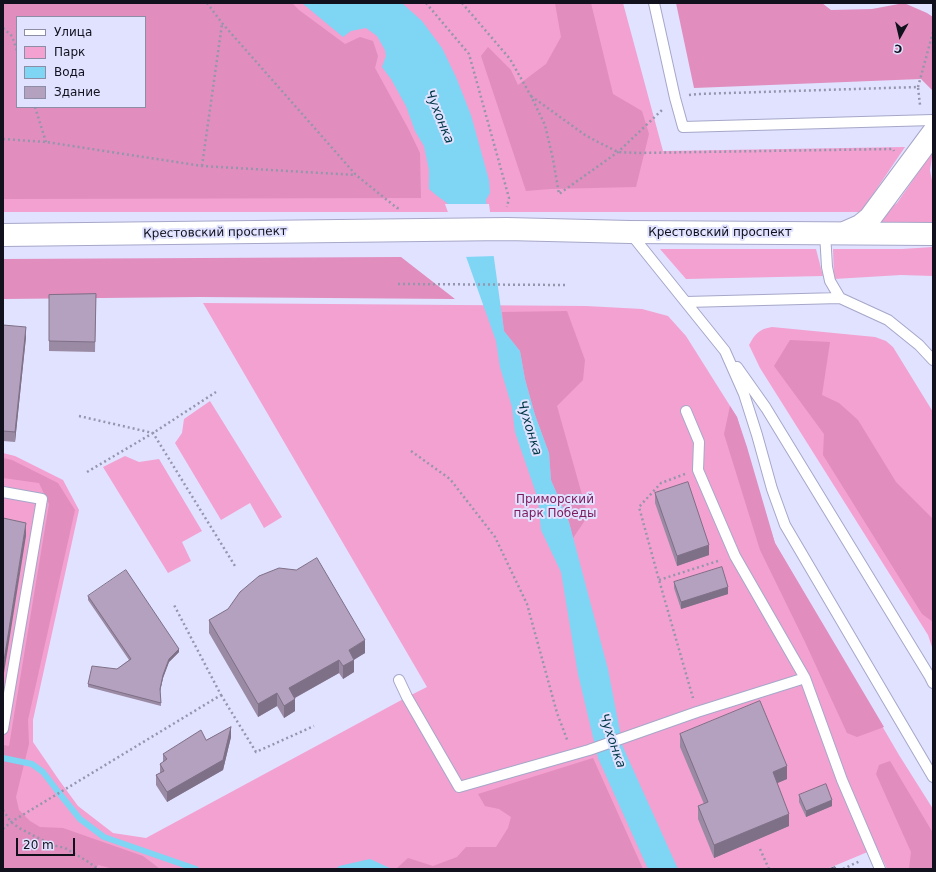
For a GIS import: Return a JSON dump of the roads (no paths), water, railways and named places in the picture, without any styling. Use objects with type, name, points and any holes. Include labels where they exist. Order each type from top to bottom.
[{"type":"street","points":[[835,233],[860,226],[870,218],[933,134]]},
{"type":"street","name":"Крестовский проспект","points":[[3,235],[508,229],[630,232],[933,234]]},
{"type":"lane","points":[[654,3],[683,127],[933,120]]},
{"type":"lane","points":[[630,232],[725,351],[766,408],[933,683]]},
{"type":"lane","points":[[835,233],[827,267],[830,281],[840,298]]},
{"type":"lane","points":[[686,302],[840,298],[888,320],[919,345],[933,360]]},
{"type":"lane","points":[[725,351],[744,394],[772,489],[785,525],[933,777]]},
{"type":"lane","points":[[686,411],[699,442],[698,470],[735,556],[805,678],[842,780],[880,869]]},
{"type":"lane","points":[[3,492],[42,499],[3,729]]},
{"type":"lane","points":[[399,680],[407,697],[459,787],[574,755],[697,712],[805,678]]},
{"type":"water","name":"Чухонка","points":[[302,3],[402,3],[422,21],[442,48],[456,77],[471,115],[489,180],[490,193],[486,200],[504,331],[520,351],[525,379],[535,415],[549,453],[551,480],[569,522],[608,669],[623,747],[678,869],[648,869],[598,758],[578,674],[561,572],[541,530],[538,499],[515,432],[512,407],[500,367],[496,341],[447,203],[429,189],[429,170],[424,146],[415,131],[406,106],[391,79],[382,67],[386,56],[385,50],[377,36],[366,28],[351,31],[343,37]]},
{"type":"water","points":[[370,859],[392,869],[336,869],[339,866]]},
{"type":"waterway","points":[[3,758],[32,764],[43,772],[80,819],[104,837],[196,869]]},
{"type":"park label","name":"Приморский парк Победы","points":[[555,507]]}]
